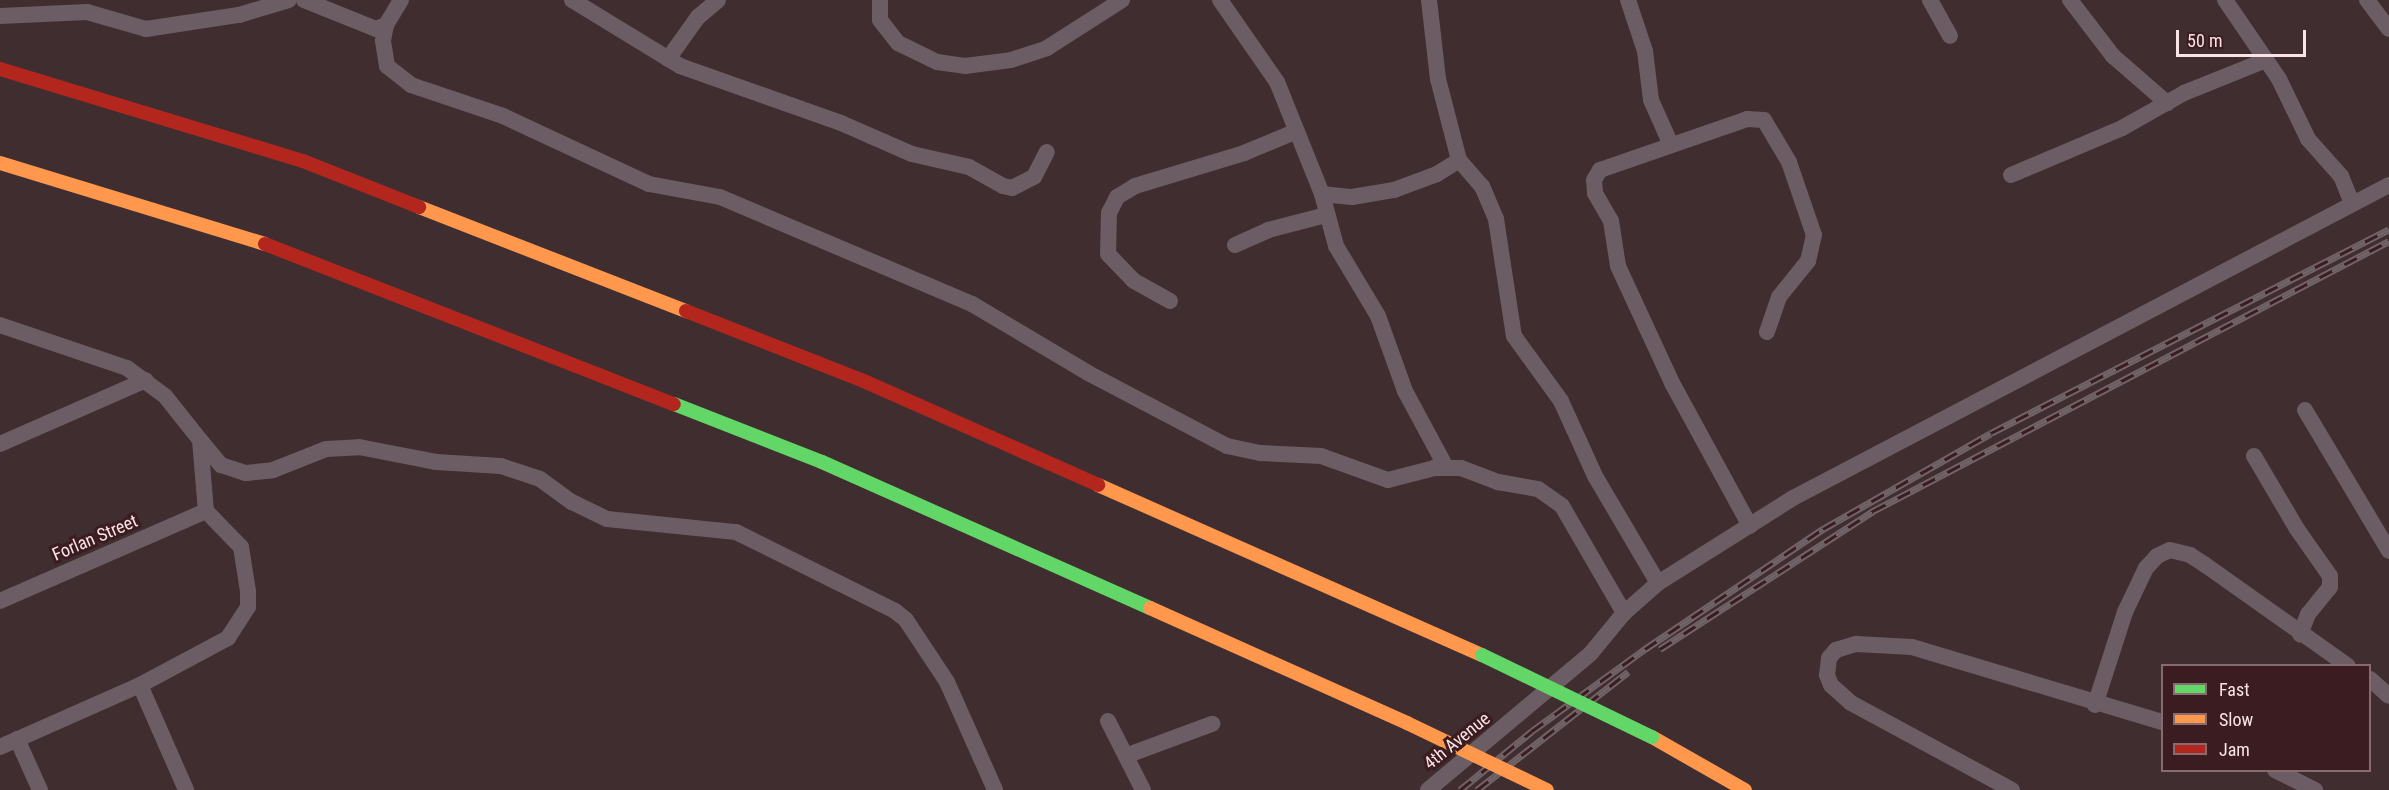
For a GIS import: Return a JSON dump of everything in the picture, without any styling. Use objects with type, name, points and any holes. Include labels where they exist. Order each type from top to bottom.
[{"type":"highway","points":[[0,69],[303,161],[855,378],[1482,656],[1652,737],[1745,790]]},
{"type":"highway","points":[[0,163],[274,248],[822,462],[1407,723],[1547,790]]},
{"type":"street","points":[[0,16],[65,5],[146,29],[239,15],[289,0]]},
{"type":"street","points":[[304,0],[376,29],[386,25]]},
{"type":"street","points":[[401,0],[386,25],[383,41],[387,66],[411,85],[503,116],[649,184],[720,197],[972,304],[1088,373],[1227,446],[1261,453],[1321,456],[1388,480],[1446,467],[1461,468],[1554,498],[1624,613]]},
{"type":"street","points":[[572,0],[668,59],[842,123],[912,154],[969,167],[1003,186],[1012,188],[1034,177],[1047,152]]},
{"type":"street","points":[[668,59],[698,17],[718,0]]},
{"type":"street","points":[[880,0],[880,20],[898,44],[937,62],[965,66],[1011,60],[1047,48],[1122,0]]},
{"type":"street","points":[[1220,0],[1277,82],[1322,194],[1336,246],[1378,316],[1405,391],[1446,467]]},
{"type":"street","points":[[1429,0],[1438,79],[1459,160],[1482,186],[1497,219],[1514,336],[1561,401],[1595,477],[1658,583]]},
{"type":"street","points":[[1628,0],[1645,51],[1651,100],[1671,145]]},
{"type":"street","points":[[1930,0],[1950,36]]},
{"type":"street","points":[[2070,0],[2113,56],[2167,103]]},
{"type":"street","points":[[2224,0],[2288,95],[2308,139],[2334,166],[2352,203]]},
{"type":"street","points":[[2367,0],[2389,29]]},
{"type":"street","points":[[2011,175],[2122,128],[2167,103],[2266,60]]},
{"type":"street","points":[[1750,526],[1673,385],[1617,266],[1611,221],[1594,193],[1594,180],[1600,170],[1671,145],[1761,118],[1789,162],[1811,218],[1813,250],[1779,297],[1767,332]]},
{"type":"street","points":[[1170,301],[1134,281],[1108,254],[1109,213],[1117,197],[1135,186],[1244,153],[1297,131]]},
{"type":"street","points":[[1322,194],[1352,197],[1394,190],[1437,174],[1459,160]]},
{"type":"street","name":"4th Avenue","points":[[1428,790],[1512,723],[1591,653],[1624,613],[1658,583],[1793,498],[2389,185]]},
{"type":"street","points":[[1235,245],[1285,224],[1326,215]]},
{"type":"street","points":[[0,325],[127,368],[165,396],[221,465],[246,473],[273,470],[326,450],[359,447],[436,462],[501,466],[540,479],[572,502],[607,519],[736,531],[895,611],[906,620],[947,682],[995,790]]},
{"type":"street","points":[[0,444],[146,380]]},
{"type":"street","points":[[2305,410],[2389,551]]},
{"type":"street","points":[[0,747],[140,685],[228,639],[248,607],[241,547],[206,511],[200,440]]},
{"type":"street","points":[[2254,456],[2297,529],[2330,576],[2330,587],[2308,614],[2300,634]]},
{"type":"street","name":"Forlan Street","points":[[0,600],[206,511]]},
{"type":"street","points":[[2095,705],[2125,612],[2146,568],[2164,552],[2190,555],[2345,664]]},
{"type":"street","points":[[2012,790],[1851,703],[1831,685],[1827,675],[1829,658],[1836,650],[1856,644],[1912,647],[2095,705],[2161,722]]},
{"type":"street","points":[[2371,680],[2389,696]]},
{"type":"street","points":[[140,685],[186,790]]},
{"type":"street","points":[[1107,721],[1128,755],[1143,790]]},
{"type":"street","points":[[1128,755],[1212,724]]},
{"type":"street","points":[[18,739],[40,790]]},
{"type":"street","points":[[2277,772],[2315,790]]},
{"type":"railway","points":[[1460,790],[1532,731],[1645,649],[1823,529],[1991,433],[2389,229]]},
{"type":"railway","points":[[1660,649],[1873,511],[2389,241]]},
{"type":"railway","points":[[1477,790],[1628,672]]},
{"type":"traffic: fast","points":[[674,404],[822,462],[1150,608]]},
{"type":"traffic: fast","points":[[1482,655],[1652,737]]},
{"type":"traffic: slow","points":[[0,163],[265,244]]},
{"type":"traffic: slow","points":[[419,207],[686,311]]},
{"type":"traffic: slow","points":[[1098,485],[1482,655]]},
{"type":"traffic: slow","points":[[1150,608],[1407,723]]},
{"type":"traffic: slow","points":[[1407,723],[1547,790]]},
{"type":"traffic: slow","points":[[1652,737],[1745,790]]},
{"type":"traffic: jam","points":[[0,69],[303,161],[419,207]]},
{"type":"traffic: jam","points":[[265,244],[674,404]]},
{"type":"traffic: jam","points":[[686,311],[866,382],[1098,485]]}]
